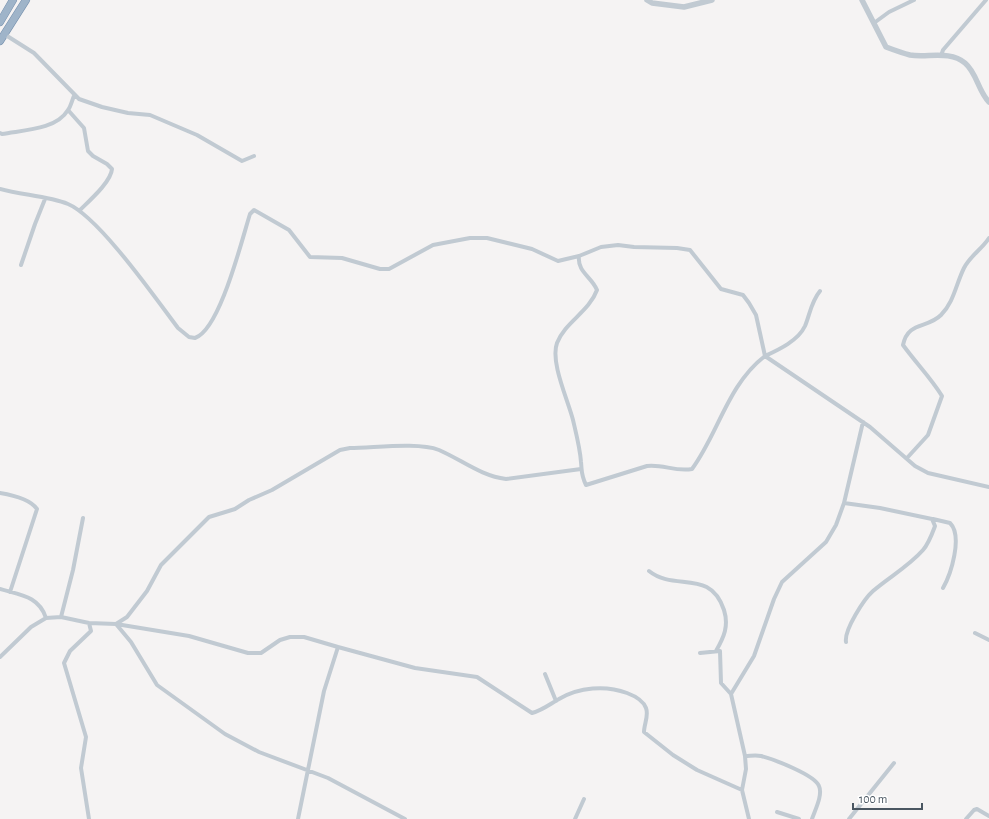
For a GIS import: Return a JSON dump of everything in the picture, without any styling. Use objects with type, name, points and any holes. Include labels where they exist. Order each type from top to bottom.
[{"type":"highway","points":[[0,22],[14,0]]},
{"type":"highway","points":[[0,41],[26,0]]},
{"type":"street","points":[[647,0],[652,3],[684,7],[712,0]]},
{"type":"street","points":[[862,0],[886,48],[910,55],[949,56],[964,62],[972,71],[982,95],[989,102]]},
{"type":"street","points":[[874,23],[889,12],[914,0]]},
{"type":"street","points":[[941,56],[943,50],[986,0]]},
{"type":"street","points":[[4,34],[34,53],[74,96],[79,99],[102,107],[137,115],[150,115],[197,135],[242,161],[254,156]]},
{"type":"street","points":[[0,133],[2,134],[51,124],[59,120],[68,110],[74,96]]},
{"type":"street","points":[[68,110],[84,128],[88,151],[112,169],[111,174],[101,188],[80,210]]},
{"type":"street","points":[[0,189],[68,204],[80,210],[112,244],[178,328],[189,337],[195,338],[206,330],[220,307],[250,214],[254,210],[289,230],[310,257],[342,258],[380,269],[389,269],[433,246],[470,238],[488,238],[517,245],[532,249],[558,261],[579,256],[601,247],[618,245],[690,250],[721,289],[743,295],[749,303],[756,315],[764,356],[863,422],[915,466],[928,473],[989,487]]},
{"type":"street","points":[[21,265],[45,199]]},
{"type":"street","points":[[907,458],[928,435],[942,396],[934,382],[917,365],[903,345],[905,337],[909,330],[940,316],[950,303],[968,262],[983,247],[989,238]]},
{"type":"street","points":[[579,256],[578,264],[581,270],[594,284],[597,290],[590,305],[564,332],[555,351],[559,372],[573,419],[582,462],[581,473],[586,485],[653,465],[673,470],[692,469],[702,456],[723,411],[746,375],[757,361],[791,341],[804,328],[814,299],[820,291]]},
{"type":"street","points":[[731,694],[754,656],[782,582],[826,542],[844,503],[863,422]]},
{"type":"street","points":[[116,624],[127,618],[147,591],[161,565],[209,517],[235,509],[249,500],[272,490],[340,450],[350,448],[426,447],[438,450],[495,478],[506,479],[581,470]]},
{"type":"street","points":[[0,493],[12,495],[34,504],[37,509],[10,592]]},
{"type":"street","points":[[844,503],[880,508],[950,523],[956,534],[956,549],[949,579],[943,588]]},
{"type":"street","points":[[61,617],[73,570],[83,518]]},
{"type":"street","points":[[846,642],[845,637],[850,625],[872,592],[907,566],[923,550],[935,526],[932,519]]},
{"type":"street","points":[[649,571],[670,580],[704,584],[715,593],[720,600],[725,614],[726,627],[724,637],[716,651]]},
{"type":"street","points":[[0,589],[36,601],[43,608],[46,618]]},
{"type":"street","points":[[0,657],[31,627],[46,618],[61,617],[89,623],[116,624],[189,636],[248,653],[261,652],[280,640],[290,637],[304,637],[415,668],[477,677],[532,713],[540,711],[556,701],[578,692],[602,687],[618,689],[640,699],[646,708],[647,718],[644,732],[673,755],[697,770],[742,790]]},
{"type":"street","points":[[89,623],[91,631],[70,651],[64,664],[86,737],[81,768],[89,819]]},
{"type":"street","points":[[116,624],[131,642],[157,685],[225,734],[259,752],[328,778],[405,819]]},
{"type":"street","points":[[975,633],[989,640]]},
{"type":"street","points":[[298,819],[324,691],[338,647]]},
{"type":"street","points":[[700,653],[720,651],[721,683],[731,694],[745,756],[746,769],[742,790],[749,819]]},
{"type":"street","points":[[545,674],[556,701]]},
{"type":"street","points":[[745,756],[760,756],[810,776],[819,785],[820,793],[812,819]]},
{"type":"street","points":[[849,819],[894,763]]},
{"type":"street","points":[[575,819],[584,799]]},
{"type":"street","points":[[966,819],[974,810],[977,809],[989,816]]},
{"type":"street","points":[[778,812],[789,817],[799,819]]}]
